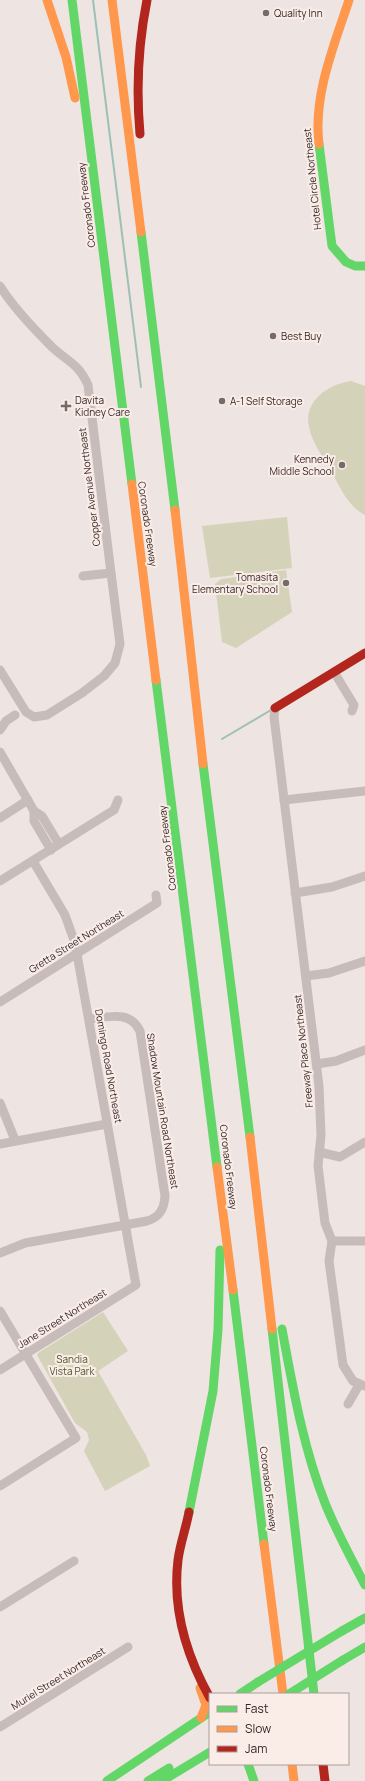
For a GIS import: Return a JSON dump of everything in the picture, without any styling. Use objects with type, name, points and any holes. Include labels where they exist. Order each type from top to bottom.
[{"type":"main road","points":[[47,0],[66,57],[76,104],[105,274]]},
{"type":"main road","name":"Coronado Freeway","points":[[72,0],[283,1693]]},
{"type":"main road","name":"Coronado Freeway","points":[[112,0],[179,538],[195,696],[258,1206],[314,1693]]},
{"type":"main road","points":[[141,146],[137,80],[147,0]]},
{"type":"main road","name":"Hotel Circle Northeast","points":[[349,0],[323,86],[318,112],[317,129],[332,246],[344,261],[356,266],[365,266]]},
{"type":"main road","points":[[143,168],[148,233],[147,274]]},
{"type":"main road","points":[[275,708],[365,653]]},
{"type":"main road","points":[[209,1696],[193,1667],[183,1641],[177,1612],[176,1579],[179,1553],[210,1410],[219,1320],[220,1241],[213,1123]]},
{"type":"main road","points":[[258,1206],[294,1392],[312,1466],[325,1504],[364,1582]]},
{"type":"main road","points":[[176,1579],[182,1587],[183,1614],[190,1645],[198,1665],[213,1693]]},
{"type":"main road","points":[[176,1579],[172,1586],[175,1621],[184,1656],[205,1698],[205,1709],[201,1718]]},
{"type":"main road","points":[[242,1693],[365,1618]]},
{"type":"main road","points":[[292,1693],[365,1647]]},
{"type":"main road","points":[[107,1781],[209,1714]]},
{"type":"main road","points":[[148,1781],[209,1745]]},
{"type":"main road","points":[[162,1781],[209,1753]]},
{"type":"main road","points":[[248,1765],[254,1781]]},
{"type":"main road","points":[[292,1765],[294,1781]]},
{"type":"main road","points":[[323,1765],[325,1781]]},
{"type":"street","name":"Copper Avenue Northeast","points":[[0,286],[42,337],[61,355],[75,364],[88,385],[120,644],[115,663],[103,677],[47,715],[34,717],[26,712],[0,670]]},
{"type":"street","points":[[83,576],[111,573]]},
{"type":"street","points":[[334,672],[354,705],[352,711]]},
{"type":"street","name":"Freeway Place Northeast","points":[[275,708],[274,717],[322,1118],[318,1166],[325,1223],[332,1241],[329,1262],[343,1365],[349,1376],[362,1385]]},
{"type":"street","points":[[0,730],[6,721],[15,715]]},
{"type":"street","points":[[0,752],[34,811],[42,816],[55,847]]},
{"type":"street","points":[[284,800],[365,791]]},
{"type":"street","points":[[0,818],[28,800]]},
{"type":"street","points":[[0,882],[114,810],[118,800]]},
{"type":"street","name":"Domingo Road Northeast","points":[[33,861],[65,915],[77,953],[90,1019],[136,1285]]},
{"type":"street","points":[[295,893],[332,887],[365,876]]},
{"type":"street","name":"Gretta Street Northeast","points":[[0,1002],[157,903],[156,895]]},
{"type":"street","points":[[306,976],[329,973],[365,961]]},
{"type":"street","name":"Shadow Mountain Road Northeast","points":[[0,1253],[25,1243],[126,1225],[155,1218],[161,1212],[165,1202],[141,1035],[135,1022],[125,1016],[90,1019]]},
{"type":"street","points":[[316,1064],[336,1061],[365,1050]]},
{"type":"street","points":[[0,1103],[15,1140]]},
{"type":"street","points":[[0,1144],[15,1140],[108,1124]]},
{"type":"street","points":[[319,1152],[340,1157],[365,1142]]},
{"type":"street","points":[[332,1241],[365,1241]]},
{"type":"street","name":"Jane Street Northeast","points":[[0,1370],[136,1285]]},
{"type":"street","points":[[0,1311],[27,1353],[76,1438],[0,1486]]},
{"type":"street","points":[[348,1404],[362,1385]]},
{"type":"street","points":[[0,1607],[74,1560]]},
{"type":"street","name":"Muriel Street Northeast","points":[[0,1727],[128,1647]]},
{"type":"green space","name":"Kennedy Middle School","points":[[351,381],[365,386],[365,515],[349,502],[315,445],[309,427],[308,418],[310,409],[320,395],[334,386]]},
{"type":"green space","points":[[287,517],[292,568],[210,578],[202,526]]},
{"type":"green space","points":[[286,570],[292,612],[236,648],[222,642],[215,584],[221,579]]},
{"type":"green space","name":"Sandia Vista Park","points":[[103,1312],[128,1351],[98,1371],[146,1455],[150,1466],[105,1491],[84,1451],[89,1440],[87,1432],[75,1423],[37,1355]]},
{"type":"waterway","points":[[93,0],[141,387]]},
{"type":"waterway","points":[[222,739],[271,710]]},
{"type":"traffic: fast","points":[[72,0],[132,484]]},
{"type":"traffic: fast","points":[[319,144],[332,246],[346,262],[355,266],[365,266]]},
{"type":"traffic: fast","points":[[141,232],[175,510]]},
{"type":"traffic: fast","points":[[156,680],[217,1167]]},
{"type":"traffic: fast","points":[[203,764],[250,1137]]},
{"type":"traffic: fast","points":[[189,1512],[213,1391],[218,1330],[220,1250]]},
{"type":"traffic: fast","points":[[233,1290],[264,1544]]},
{"type":"traffic: fast","points":[[272,1329],[314,1693]]},
{"type":"traffic: fast","points":[[282,1329],[299,1417],[317,1482],[334,1524],[365,1585]]},
{"type":"traffic: fast","points":[[342,1631],[365,1618]]},
{"type":"traffic: fast","points":[[258,1682],[342,1631]]},
{"type":"traffic: fast","points":[[343,1660],[365,1647]]},
{"type":"traffic: fast","points":[[291,1693],[343,1660]]},
{"type":"traffic: fast","points":[[242,1693],[258,1682]]},
{"type":"traffic: fast","points":[[107,1781],[207,1714]]},
{"type":"traffic: fast","points":[[162,1781],[209,1753]]},
{"type":"traffic: fast","points":[[248,1765],[254,1781]]},
{"type":"traffic: fast","points":[[148,1781],[169,1768]]},
{"type":"traffic: slow","points":[[47,0],[66,57],[75,98]]},
{"type":"traffic: slow","points":[[112,0],[141,232]]},
{"type":"traffic: slow","points":[[319,144],[319,107],[322,89],[331,53],[349,0]]},
{"type":"traffic: slow","points":[[132,484],[156,680]]},
{"type":"traffic: slow","points":[[175,510],[203,764]]},
{"type":"traffic: slow","points":[[250,1137],[272,1329]]},
{"type":"traffic: slow","points":[[217,1167],[233,1290]]},
{"type":"traffic: slow","points":[[264,1544],[283,1693]]},
{"type":"traffic: slow","points":[[200,1688],[206,1705],[201,1718]]},
{"type":"traffic: slow","points":[[292,1765],[294,1781]]},
{"type":"traffic: jam","points":[[140,134],[138,100],[139,67],[147,0]]},
{"type":"traffic: jam","points":[[275,708],[365,653]]},
{"type":"traffic: jam","points":[[189,1512],[178,1560],[177,1597],[179,1614],[188,1649],[201,1682],[209,1696]]},
{"type":"traffic: jam","points":[[323,1765],[325,1781]]},
{"type":"place","name":"Quality Inn","points":[[266,13]]},
{"type":"place","name":"Best Buy","points":[[273,336]]},
{"type":"place","name":"A-1 Self Storage","points":[[222,401]]},
{"type":"place","name":"Davita Kidney Care","points":[[66,406]]},
{"type":"place","name":"Kennedy Middle School","points":[[342,465]]},
{"type":"place","name":"Tomasita Elementary School","points":[[286,583]]}]
